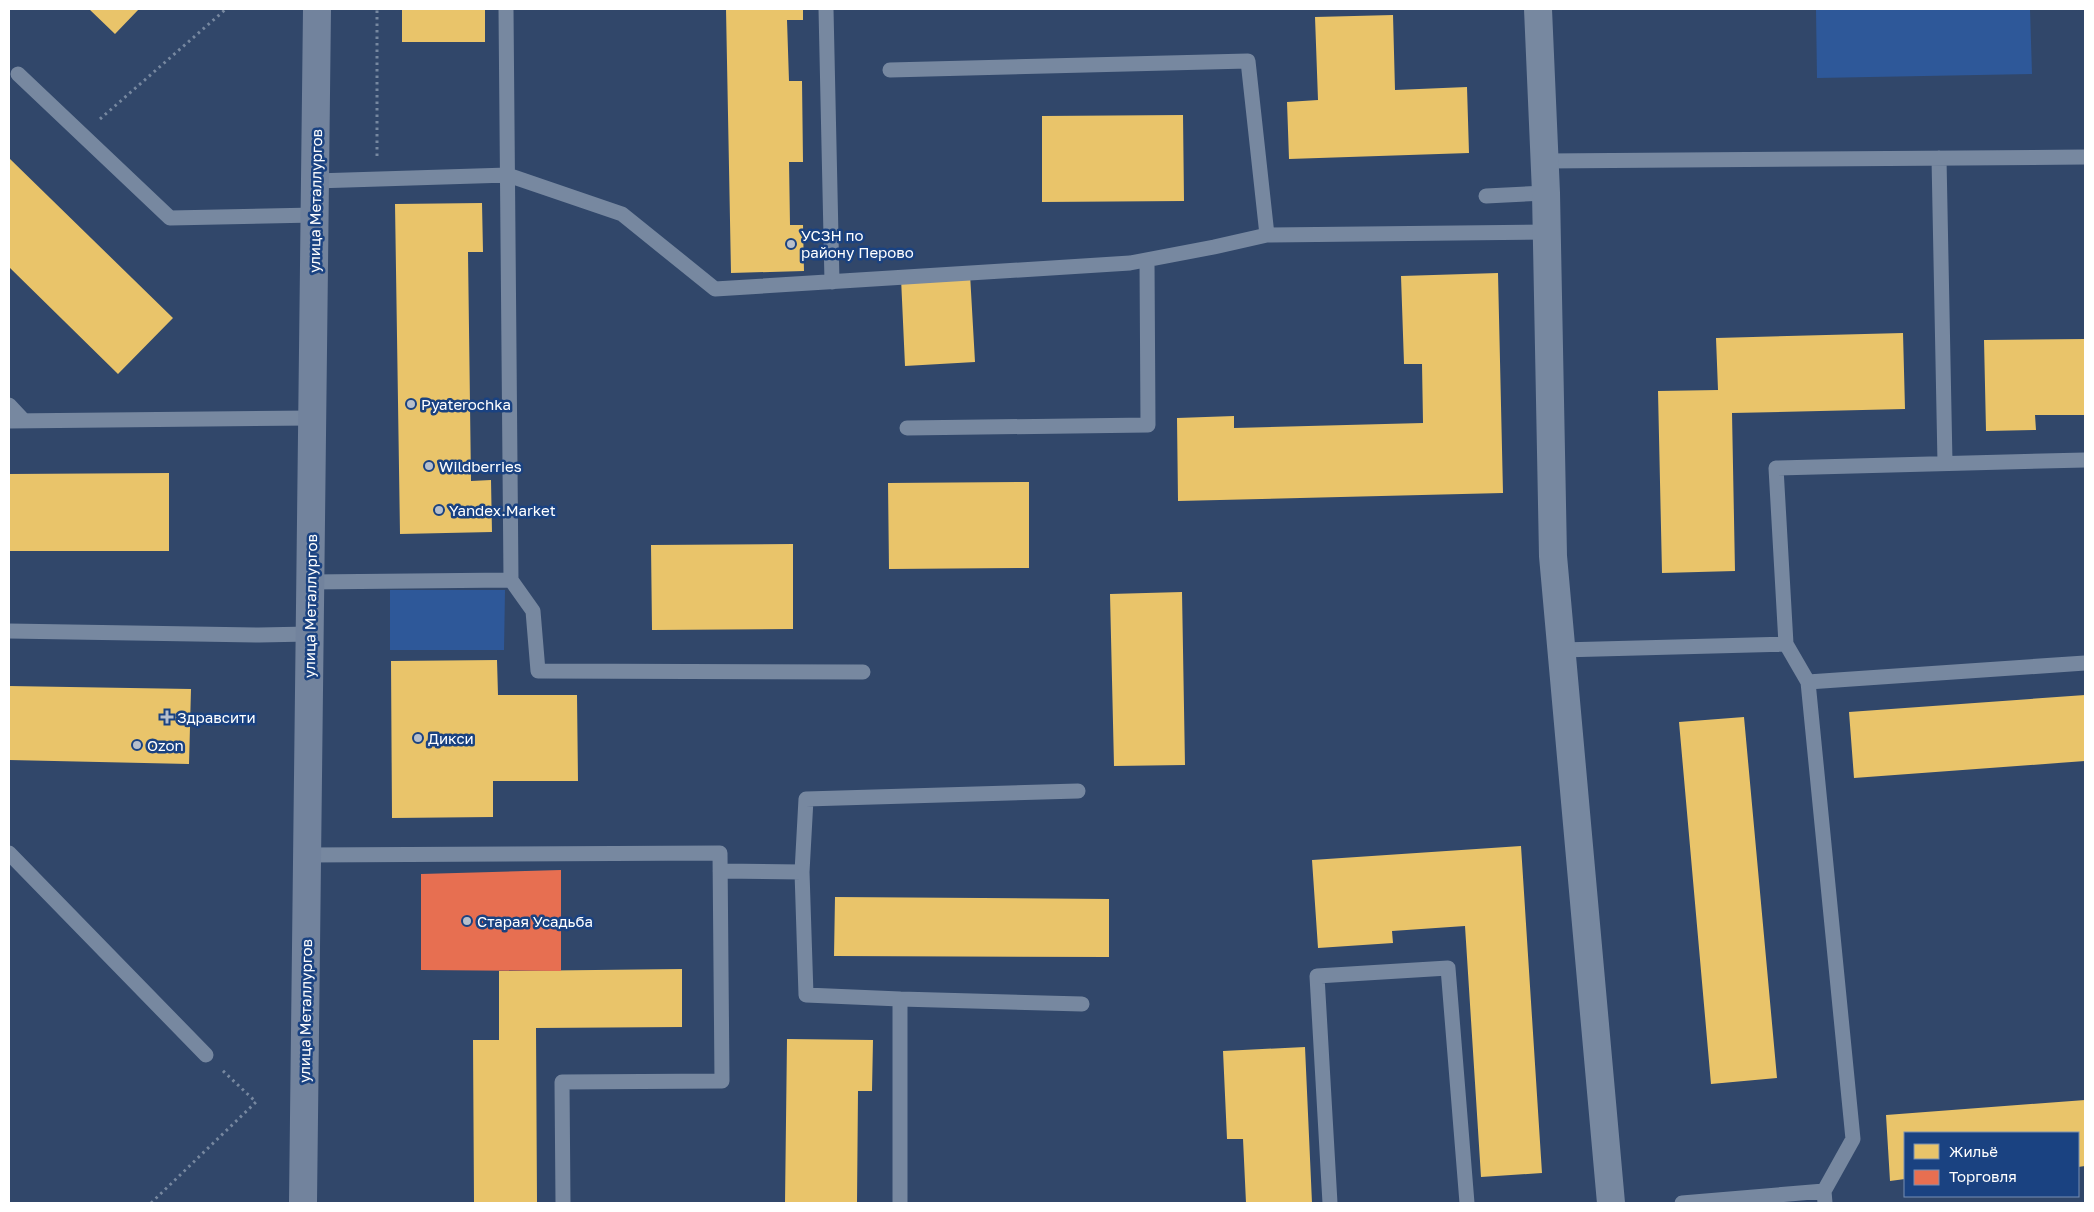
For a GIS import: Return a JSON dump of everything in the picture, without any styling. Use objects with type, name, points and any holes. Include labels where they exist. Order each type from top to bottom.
[{"type":"street","name":"улица Металлургов","points":[[303,1203],[317,9]]},
{"type":"street","points":[[1538,9],[1546,193],[1553,556],[1611,1203]]},
{"type":"lane","points":[[506,9],[510,580],[533,611],[538,671],[863,672]]},
{"type":"lane","points":[[826,9],[832,282]]},
{"type":"lane","points":[[890,70],[1248,61],[1267,235]]},
{"type":"lane","points":[[18,74],[170,218],[315,215]]},
{"type":"lane","points":[[1544,161],[2085,157]]},
{"type":"lane","points":[[1939,158],[1946,463]]},
{"type":"lane","points":[[315,181],[508,174],[622,214],[715,289],[1130,263],[1267,235],[1547,232]]},
{"type":"lane","points":[[1486,196],[1546,193]]},
{"type":"lane","points":[[907,428],[1148,425],[1147,260]]},
{"type":"lane","points":[[9,405],[16,421],[312,418]]},
{"type":"lane","points":[[1682,1203],[1825,1197],[1853,1139],[1808,682],[1786,644],[1776,468],[2085,460]]},
{"type":"lane","points":[[310,582],[510,580]]},
{"type":"lane","points":[[9,631],[259,635],[310,634]]},
{"type":"lane","points":[[1561,650],[1786,644]]},
{"type":"lane","points":[[1808,682],[2085,663]]},
{"type":"lane","points":[[1078,791],[806,799],[802,872],[806,995],[1082,1004]]},
{"type":"lane","points":[[307,856],[720,852],[722,1081],[562,1082],[563,1203]]},
{"type":"lane","points":[[9,853],[206,1054]]},
{"type":"lane","points":[[720,871],[802,872]]},
{"type":"lane","points":[[1330,1203],[1316,976],[1448,968],[1467,1203]]},
{"type":"lane","points":[[900,999],[900,1203]]},
{"type":"path","points":[[82,135],[226,9]]},
{"type":"path","points":[[376,179],[378,9]]},
{"type":"path","points":[[151,1203],[256,1102],[206,1054]]},
{"type":"shaded area","points":[[1816,9],[2030,9],[2032,74],[1817,78]]},
{"type":"shaded area","points":[[390,590],[505,590],[504,650],[390,650]]},
{"type":"building: Жильё","points":[[89,9],[139,9],[115,34]]},
{"type":"building: Жильё","points":[[402,9],[485,9],[485,42],[402,42]]},
{"type":"building: Жильё","points":[[726,9],[803,9],[803,20],[787,20],[789,81],[802,81],[803,162],[789,162],[790,225],[803,225],[804,271],[731,273]]},
{"type":"building: Жильё","points":[[1393,15],[1395,90],[1467,87],[1469,153],[1289,159],[1287,102],[1318,100],[1315,17]]},
{"type":"building: Жильё","points":[[1183,115],[1184,201],[1042,202],[1042,116]]},
{"type":"building: Жильё","points":[[9,158],[173,318],[118,374],[9,267]]},
{"type":"building: Жильё","points":[[482,203],[483,252],[468,252],[471,481],[491,480],[492,532],[400,534],[395,204]]},
{"type":"building: Жильё","points":[[1498,273],[1503,493],[1178,501],[1177,418],[1234,416],[1234,428],[1423,423],[1422,364],[1404,364],[1401,276]]},
{"type":"building: Жильё","points":[[970,274],[975,362],[905,366],[901,278]]},
{"type":"building: Жильё","points":[[1903,333],[1905,409],[1732,413],[1735,571],[1662,573],[1658,391],[1718,390],[1716,338]]},
{"type":"building: Жильё","points":[[2085,339],[2085,415],[2035,415],[2036,430],[1986,431],[1984,340]]},
{"type":"building: Жильё","points":[[169,473],[169,551],[9,551],[9,474]]},
{"type":"building: Жильё","points":[[1029,482],[1029,568],[889,569],[888,483]]},
{"type":"building: Жильё","points":[[793,544],[793,629],[652,630],[651,545]]},
{"type":"building: Жильё","points":[[1182,592],[1185,765],[1114,766],[1110,594]]},
{"type":"building: Жильё","points":[[497,660],[498,695],[577,695],[578,781],[493,781],[493,817],[392,818],[391,661]]},
{"type":"building: Жильё","points":[[9,686],[191,689],[189,764],[9,760]]},
{"type":"building: Жильё","points":[[2085,695],[2085,761],[1854,778],[1849,712]]},
{"type":"building: Жильё","points":[[1744,717],[1777,1078],[1711,1084],[1679,722]]},
{"type":"building: Жильё","points":[[1521,846],[1542,1173],[1481,1177],[1465,926],[1392,931],[1393,943],[1318,948],[1312,860]]},
{"type":"building: Жильё","points":[[835,897],[1109,899],[1109,957],[834,956]]},
{"type":"building: Жильё","points":[[682,969],[682,1027],[536,1028],[537,1203],[474,1203],[473,1040],[499,1040],[499,971]]},
{"type":"building: Жильё","points":[[787,1039],[873,1040],[872,1091],[858,1091],[857,1203],[785,1203]]},
{"type":"building: Жильё","points":[[1305,1047],[1312,1203],[1246,1203],[1243,1139],[1227,1139],[1223,1051]]},
{"type":"building: Жильё","points":[[2085,1100],[2085,1166],[2079,1167],[2079,1132],[1904,1132],[1904,1179],[1890,1181],[1886,1115]]},
{"type":"building: Торговля","points":[[561,870],[561,971],[421,970],[421,874]]},
{"type":"place","name":"УСЗН по району Перово","points":[[791,244]]},
{"type":"place","name":"Pyaterochka","points":[[411,404]]},
{"type":"place","name":"Wildberries","points":[[429,466]]},
{"type":"place","name":"Yandex.Market","points":[[439,510]]},
{"type":"place","name":"Здравсити","points":[[167,717]]},
{"type":"place","name":"Дикси","points":[[418,738]]},
{"type":"place","name":"Ozon","points":[[137,745]]},
{"type":"place","name":"Старая Усадьба","points":[[467,921]]}]
